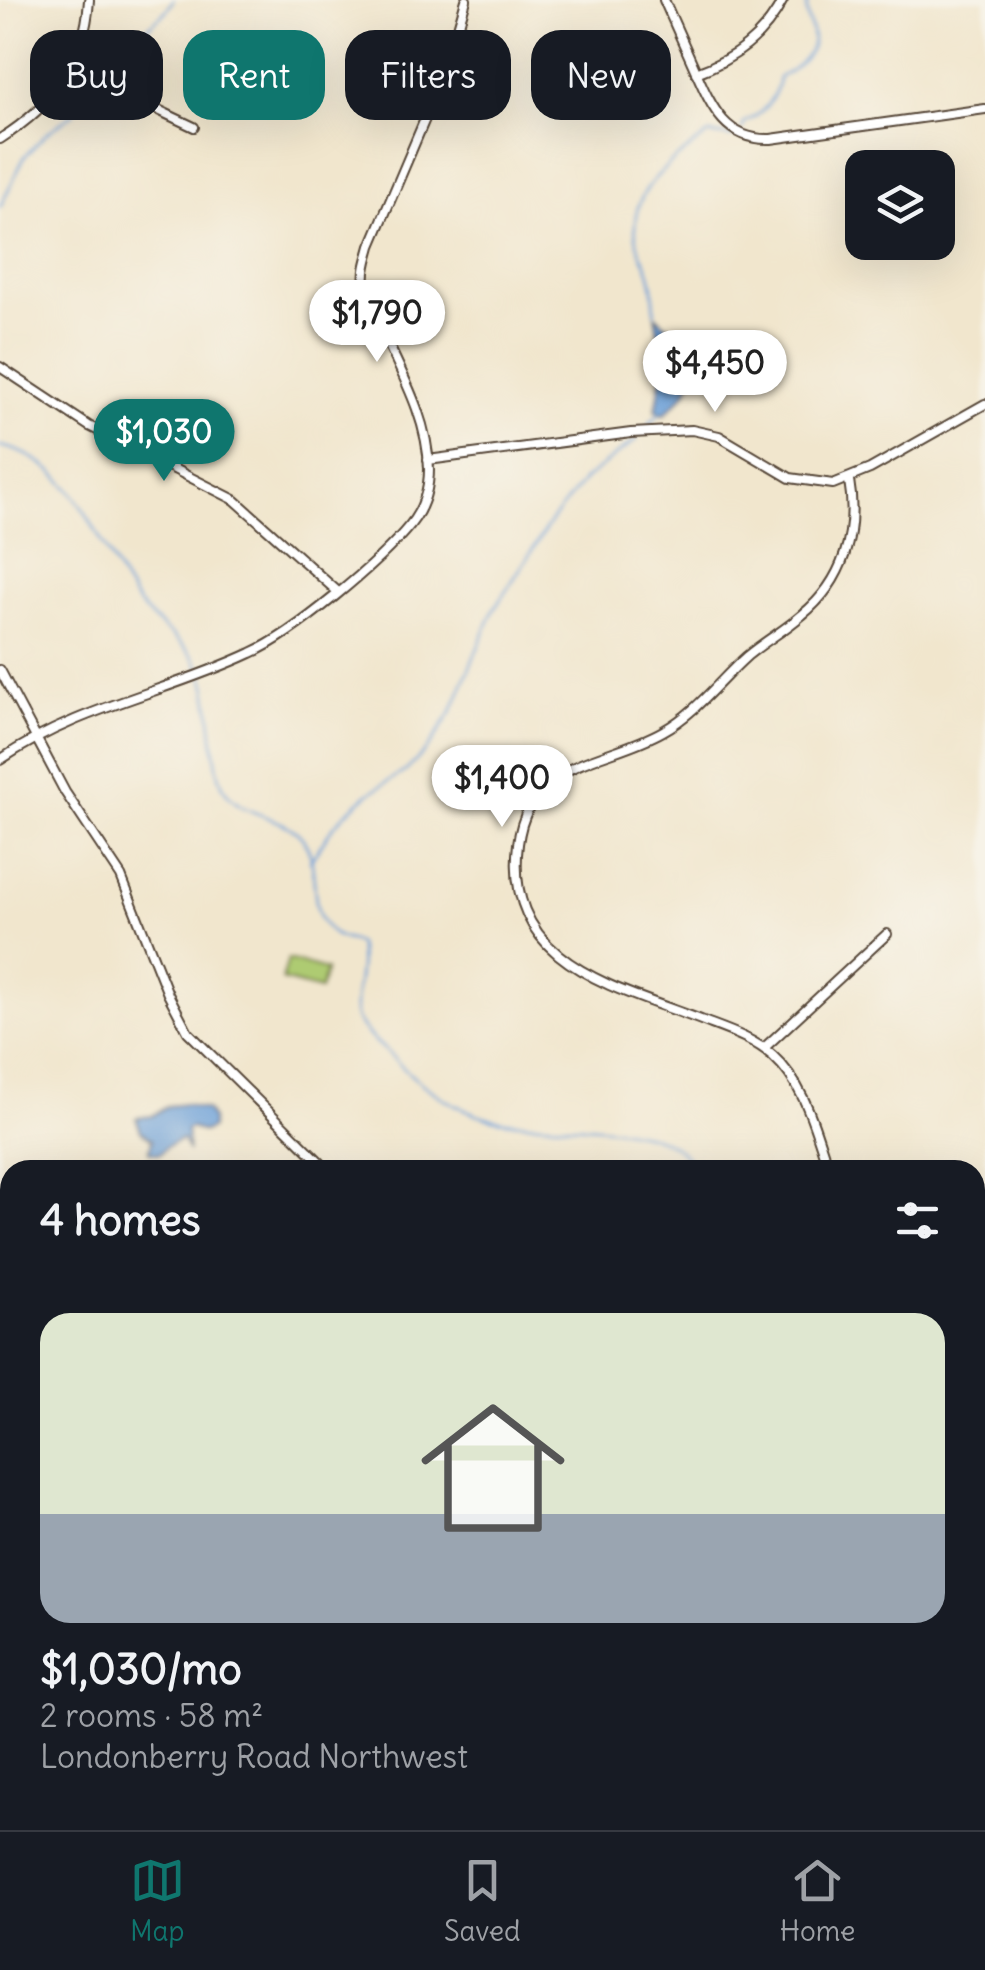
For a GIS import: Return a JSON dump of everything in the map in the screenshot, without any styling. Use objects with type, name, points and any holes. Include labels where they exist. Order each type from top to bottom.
[{"type":"street","points":[[84,30],[89,0]]},
{"type":"street","points":[[0,760],[36,735],[272,643],[386,552],[412,524],[426,493],[428,460],[418,410],[368,298],[365,268],[445,72],[466,0]]},
{"type":"street","points":[[664,0],[712,108],[738,134],[760,140],[985,109]]},
{"type":"street","points":[[696,73],[747,46],[783,0]]},
{"type":"street","points":[[163,112],[194,127]]},
{"type":"street","points":[[0,139],[30,117]]},
{"type":"street","points":[[0,366],[89,426],[235,500],[337,592]]},
{"type":"street","points":[[428,460],[631,433],[692,430],[719,436],[790,478],[818,484],[849,480],[985,404]]},
{"type":"street","points":[[825,1160],[801,1092],[785,1068],[764,1048],[582,972],[556,956],[537,934],[524,908],[517,874],[518,840],[532,803],[556,775],[584,761],[643,742],[675,724],[749,654],[818,601],[838,573],[849,544],[853,510],[849,480]]},
{"type":"street","points":[[0,670],[65,792],[121,876],[168,994],[188,1032],[318,1160]]},
{"type":"street","points":[[764,1048],[887,934]]},
{"type":"green space","points":[[288,959],[326,970],[320,990],[282,980]]},
{"type":"water","points":[[655,315],[677,335],[697,365],[686,392],[664,415],[656,411],[664,364]]},
{"type":"water","points":[[185,1104],[206,1110],[211,1128],[204,1132],[186,1130],[188,1152],[182,1139],[160,1154],[149,1152],[152,1140],[141,1131],[136,1118]]},
{"type":"waterway","points":[[144,30],[173,0]]},
{"type":"waterway","points":[[742,129],[768,104],[779,77],[808,53],[813,38],[808,0]]},
{"type":"waterway","points":[[0,207],[25,156],[65,120]]},
{"type":"waterway","points":[[655,315],[651,280],[635,227],[637,209],[666,167],[709,134],[733,137]]},
{"type":"waterway","points":[[648,425],[659,414]]},
{"type":"waterway","points":[[310,862],[344,815],[368,794],[407,770],[429,747],[452,711],[493,611],[551,521],[585,479],[637,439]]},
{"type":"waterway","points":[[0,446],[27,455],[67,487],[136,600],[196,662],[206,686],[217,768],[226,792],[243,807],[286,825],[303,839],[312,862],[323,923],[334,935],[358,944],[355,1012],[369,1035],[414,1078],[462,1108],[512,1122],[634,1132],[660,1139],[687,1160]]}]
